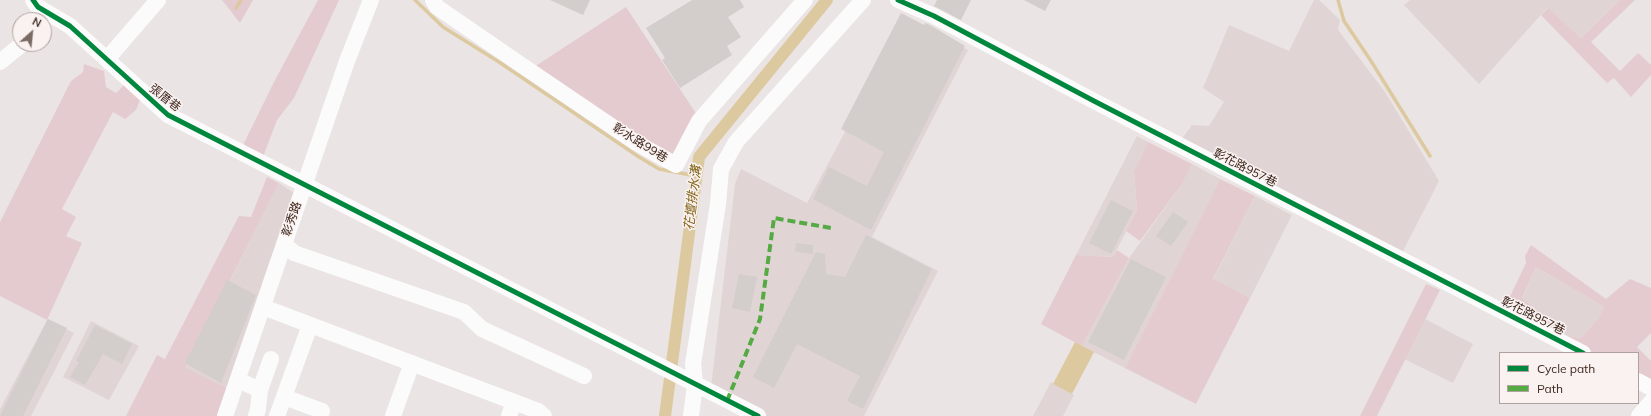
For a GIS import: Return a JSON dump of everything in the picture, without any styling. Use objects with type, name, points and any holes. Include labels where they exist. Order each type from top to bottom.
[{"type":"street","name":"張厝巷","points":[[33,0],[42,12]]},
{"type":"street","points":[[107,58],[158,0]]},
{"type":"street","name":"彰秀路","points":[[226,416],[347,61],[371,0]]},
{"type":"street","name":"彰水路99巷","points":[[433,0],[437,7],[517,62],[635,142],[676,165],[699,120],[805,0]]},
{"type":"street","points":[[691,416],[695,385],[693,364],[718,204],[721,169],[736,142],[863,0]]},
{"type":"street","name":"彰花路957巷","points":[[898,0],[934,16],[1101,105],[1581,352]]},
{"type":"street","name":"張厝巷","points":[[52,22],[70,26],[168,115],[758,416]]},
{"type":"street","points":[[0,62],[12,52]]},
{"type":"street","points":[[284,244],[294,253],[464,312],[482,329],[584,376]]},
{"type":"street","points":[[263,307],[412,363],[512,409],[538,411],[544,416]]},
{"type":"street","points":[[277,416],[310,325]]},
{"type":"street","points":[[256,416],[260,390],[271,359]]},
{"type":"street","points":[[393,416],[412,363]]},
{"type":"street","points":[[238,380],[260,390]]},
{"type":"street","points":[[1639,382],[1651,388]]},
{"type":"street","points":[[284,397],[322,411],[320,416]]},
{"type":"street","points":[[1639,416],[1651,402]]},
{"type":"shaded area","points":[[222,0],[253,0],[240,23]]},
{"type":"shaded area","points":[[318,0],[339,0],[294,98],[277,120],[261,162],[246,153],[244,143],[274,82]]},
{"type":"shaded area","points":[[1314,0],[1319,0],[1340,20],[1338,30],[1385,92],[1439,181],[1400,257],[1179,143],[1192,125],[1209,126],[1224,102],[1203,88],[1229,25],[1289,51]]},
{"type":"shaded area","points":[[1410,0],[1620,0],[1581,38],[1547,8],[1479,84],[1404,5]]},
{"type":"shaded area","points":[[1620,0],[1635,0],[1591,42],[1620,71],[1638,53],[1651,65],[1651,75],[1631,97],[1614,78],[1607,83],[1541,15],[1548,8],[1581,38]]},
{"type":"shaded area","points":[[626,7],[701,121],[673,156],[531,69]]},
{"type":"shaded area","points":[[906,18],[968,50],[872,237],[938,271],[864,416],[767,416],[711,387],[735,184],[741,169],[807,203]]},
{"type":"shaded area","points":[[84,64],[104,71],[106,87],[116,93],[125,84],[140,100],[136,110],[125,119],[113,112],[62,209],[76,217],[66,236],[82,243],[47,320],[0,296],[0,222],[71,81],[83,72]]},
{"type":"shaded area","points":[[1137,136],[1148,142],[1134,171],[1137,210],[1113,257],[1076,255]]},
{"type":"shaded area","points":[[1148,142],[1192,164],[1182,184],[1140,241],[1126,231],[1137,210],[1134,171]]},
{"type":"shaded area","points":[[1192,164],[1220,179],[1125,368],[1082,346],[1129,258],[1182,184]]},
{"type":"shaded area","points":[[267,177],[279,183],[186,368],[231,390],[222,416],[126,416],[157,355],[165,359],[239,216],[251,217]]},
{"type":"shaded area","points":[[1220,179],[1255,196],[1213,279],[1250,298],[1196,404],[1125,368]]},
{"type":"shaded area","points":[[279,183],[297,195],[231,390],[186,369]]},
{"type":"shaded area","points":[[1255,196],[1292,215],[1250,298],[1213,280]]},
{"type":"shaded area","points":[[1531,245],[1606,299],[1630,279],[1651,288],[1651,333],[1637,347],[1651,361],[1651,386],[1639,380],[1639,352],[1588,352],[1553,333],[1580,338],[1599,318],[1604,307],[1536,267],[1522,298],[1544,318],[1538,326],[1504,309],[1526,263],[1525,256]]},
{"type":"shaded area","points":[[1117,250],[1129,258],[1082,346],[1041,324],[1076,255],[1113,257]]},
{"type":"shaded area","points":[[1536,267],[1604,307],[1599,318],[1580,338],[1553,333],[1538,326],[1522,299]]},
{"type":"shaded area","points":[[1426,284],[1440,290],[1377,416],[1360,416]]},
{"type":"shaded area","points":[[1425,319],[1473,344],[1453,383],[1404,359]]},
{"type":"shaded area","points":[[47,320],[74,333],[31,416],[0,416],[0,409]]},
{"type":"shaded area","points":[[91,321],[139,346],[109,400],[63,377]]},
{"type":"shaded area","points":[[1075,342],[1094,352],[1072,394],[1053,384]]},
{"type":"shaded area","points":[[1051,382],[1074,395],[1063,416],[1033,416]]},
{"type":"building","points":[[550,0],[590,0],[583,15]]},
{"type":"building","points":[[692,0],[740,0],[744,7],[728,17],[741,37],[727,46],[732,55],[680,88],[662,60],[665,58],[646,28]]},
{"type":"building","points":[[937,0],[971,0],[961,20],[934,6]]},
{"type":"building","points":[[1024,0],[1051,0],[1045,11]]},
{"type":"building","points":[[901,13],[924,25],[925,23],[930,25],[965,46],[871,230],[813,199],[829,167],[867,186],[884,152],[841,129]]},
{"type":"building","points":[[1111,200],[1133,211],[1111,254],[1089,243]]},
{"type":"building","points":[[1173,212],[1188,222],[1171,246],[1156,236]]},
{"type":"building","points":[[866,235],[932,269],[863,409],[847,401],[860,376],[797,344],[774,388],[753,377],[816,252],[825,254],[826,274],[845,277]]},
{"type":"building","points":[[796,243],[813,245],[813,254],[795,252]]},
{"type":"building","points":[[1131,259],[1166,277],[1124,360],[1088,342]]},
{"type":"building","points":[[739,274],[757,277],[750,312],[732,308]]},
{"type":"building","points":[[227,280],[256,295],[221,383],[185,363]]},
{"type":"building","points":[[48,319],[67,328],[23,416],[0,416]]},
{"type":"building","points":[[95,325],[132,344],[122,364],[103,354],[85,385],[70,377],[79,362],[76,361]]},
{"type":"waterway","points":[[236,8],[241,0]]},
{"type":"waterway","points":[[415,0],[443,27],[499,62],[639,157],[659,169],[696,176]]},
{"type":"waterway","name":"花壇排水溝","points":[[665,416],[699,157],[827,0]]},
{"type":"waterway","points":[[1338,0],[1344,21],[1371,61],[1430,156]]},
{"type":"marked path","points":[[727,401],[760,319],[774,218],[831,228]]},
{"type":"cycle path","points":[[33,0],[38,7],[70,26],[168,115],[758,416]]},
{"type":"cycle path","points":[[898,0],[934,16],[1094,101],[1581,352]]}]
